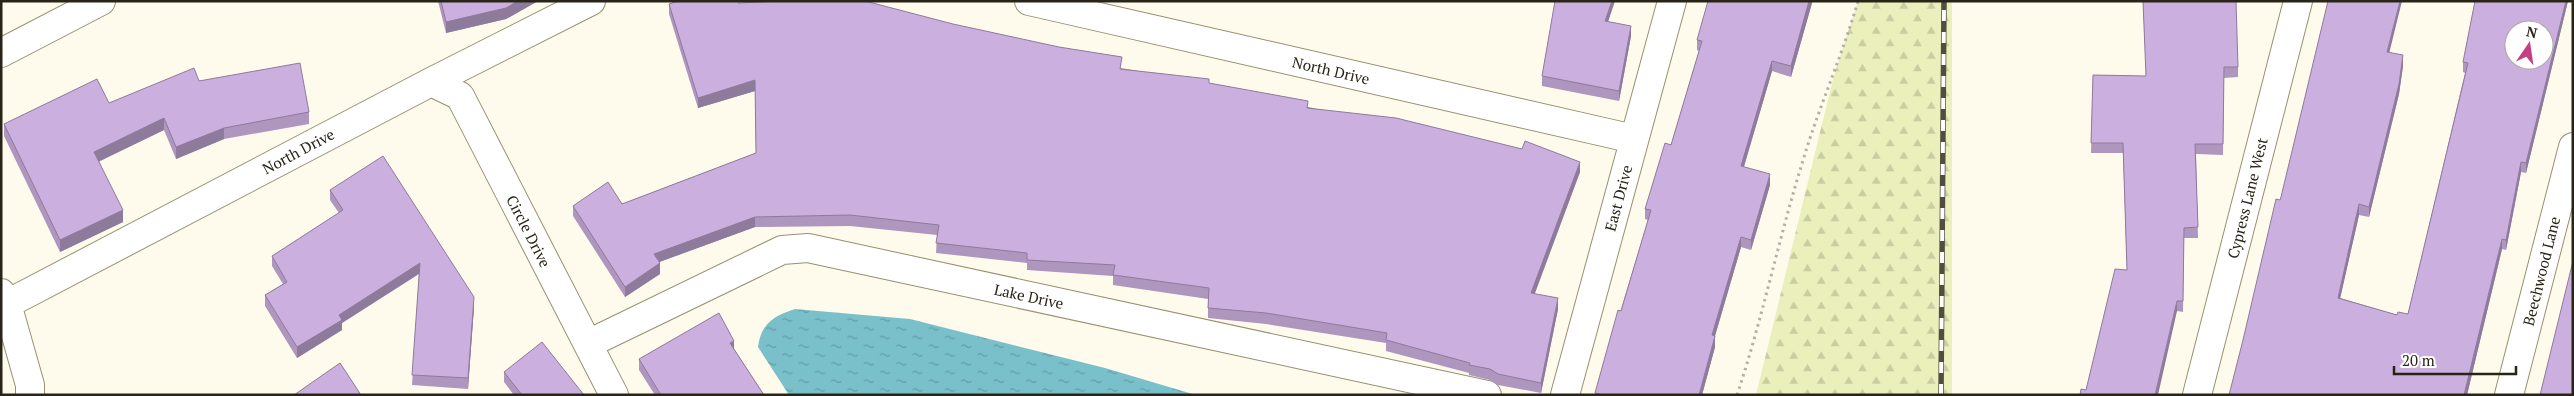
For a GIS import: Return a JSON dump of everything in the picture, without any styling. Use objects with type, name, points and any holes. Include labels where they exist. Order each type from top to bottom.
[{"type":"street","points":[[1,53],[101,1]]},
{"type":"street","name":"North Drive","points":[[4,299],[591,1]]},
{"type":"street","name":"North Drive","points":[[1029,1],[1634,139]]},
{"type":"street","name":"East Drive","points":[[1565,395],[1672,1]]},
{"type":"street","name":"Cypress Lane West","points":[[2197,395],[2298,1]]},
{"type":"street","name":"Circle Drive","points":[[431,82],[460,96],[614,395]]},
{"type":"street","name":"Beechwood Lane","points":[[2509,395],[2573,147]]},
{"type":"street","name":"Lake Drive","points":[[588,344],[782,250],[808,248],[1487,395]]},
{"type":"street","points":[[4,299],[30,385],[30,395]]},
{"type":"path","points":[[1738,395],[1755,341],[1801,166],[1833,79],[1858,1]]},
{"type":"green space","points":[[1858,1],[1952,1],[1952,395],[1756,395],[1833,79]]},
{"type":"water","points":[[795,309],[910,319],[1105,368],[1196,395],[789,395],[758,347],[765,326],[775,318]]},
{"type":"building","points":[[441,1],[518,1],[506,8],[446,22]]},
{"type":"building","points":[[678,1],[738,1],[738,3],[865,1],[953,24],[1059,47],[1122,57],[1120,69],[1209,79],[1209,83],[1308,101],[1307,108],[1396,118],[1522,149],[1525,141],[1580,162],[1531,293],[1558,298],[1541,383],[1498,374],[1490,369],[1469,365],[1470,363],[1386,340],[1387,333],[1266,313],[1208,308],[1209,288],[1113,275],[1115,265],[1027,260],[1027,253],[936,243],[939,225],[850,215],[755,217],[654,254],[660,263],[625,287],[573,206],[608,182],[622,204],[756,153],[755,80],[698,98],[669,4]]},
{"type":"building","points":[[1555,1],[1612,1],[1605,21],[1631,26],[1619,91],[1542,76]]},
{"type":"building","points":[[1708,1],[1809,1],[1791,66],[1772,61],[1741,166],[1770,174],[1751,240],[1741,237],[1712,335],[1715,336],[1699,395],[1603,395],[1595,393],[1618,310],[1621,311],[1651,210],[1645,209],[1665,143],[1671,145],[1702,41],[1697,40]]},
{"type":"building","points":[[2143,1],[2236,1],[2238,67],[2224,67],[2223,144],[2195,144],[2198,227],[2184,228],[2183,301],[2177,301],[2155,395],[2080,395],[2081,389],[2086,390],[2115,269],[2127,270],[2123,143],[2091,143],[2093,75],[2146,76]]},
{"type":"building","points":[[2328,1],[2400,1],[2387,52],[2403,55],[2399,84],[2369,207],[2359,204],[2338,298],[2397,315],[2398,312],[2408,314],[2468,63],[2463,62],[2475,1],[2566,1],[2554,50],[2554,20],[2504,20],[2504,70],[2549,70],[2526,163],[2521,162],[2506,240],[2502,239],[2464,395],[2229,395],[2276,199],[2280,200]]},
{"type":"building","points":[[300,63],[309,112],[224,128],[176,147],[164,118],[94,152],[123,210],[60,240],[4,124],[97,79],[109,103],[194,68],[199,81]]},
{"type":"building","points":[[383,156],[474,297],[468,378],[412,375],[420,263],[339,315],[342,320],[297,347],[265,295],[287,282],[272,256],[343,210],[330,190]]},
{"type":"building","points":[[2573,261],[2573,395],[2540,395]]},
{"type":"building","points":[[719,313],[734,341],[730,343],[764,395],[661,395],[639,359]]},
{"type":"building","points":[[542,342],[584,395],[522,395],[504,372]]},
{"type":"building","points":[[340,363],[361,395],[294,395]]},
{"type":"railway","points":[[1941,395],[1944,1]]}]
